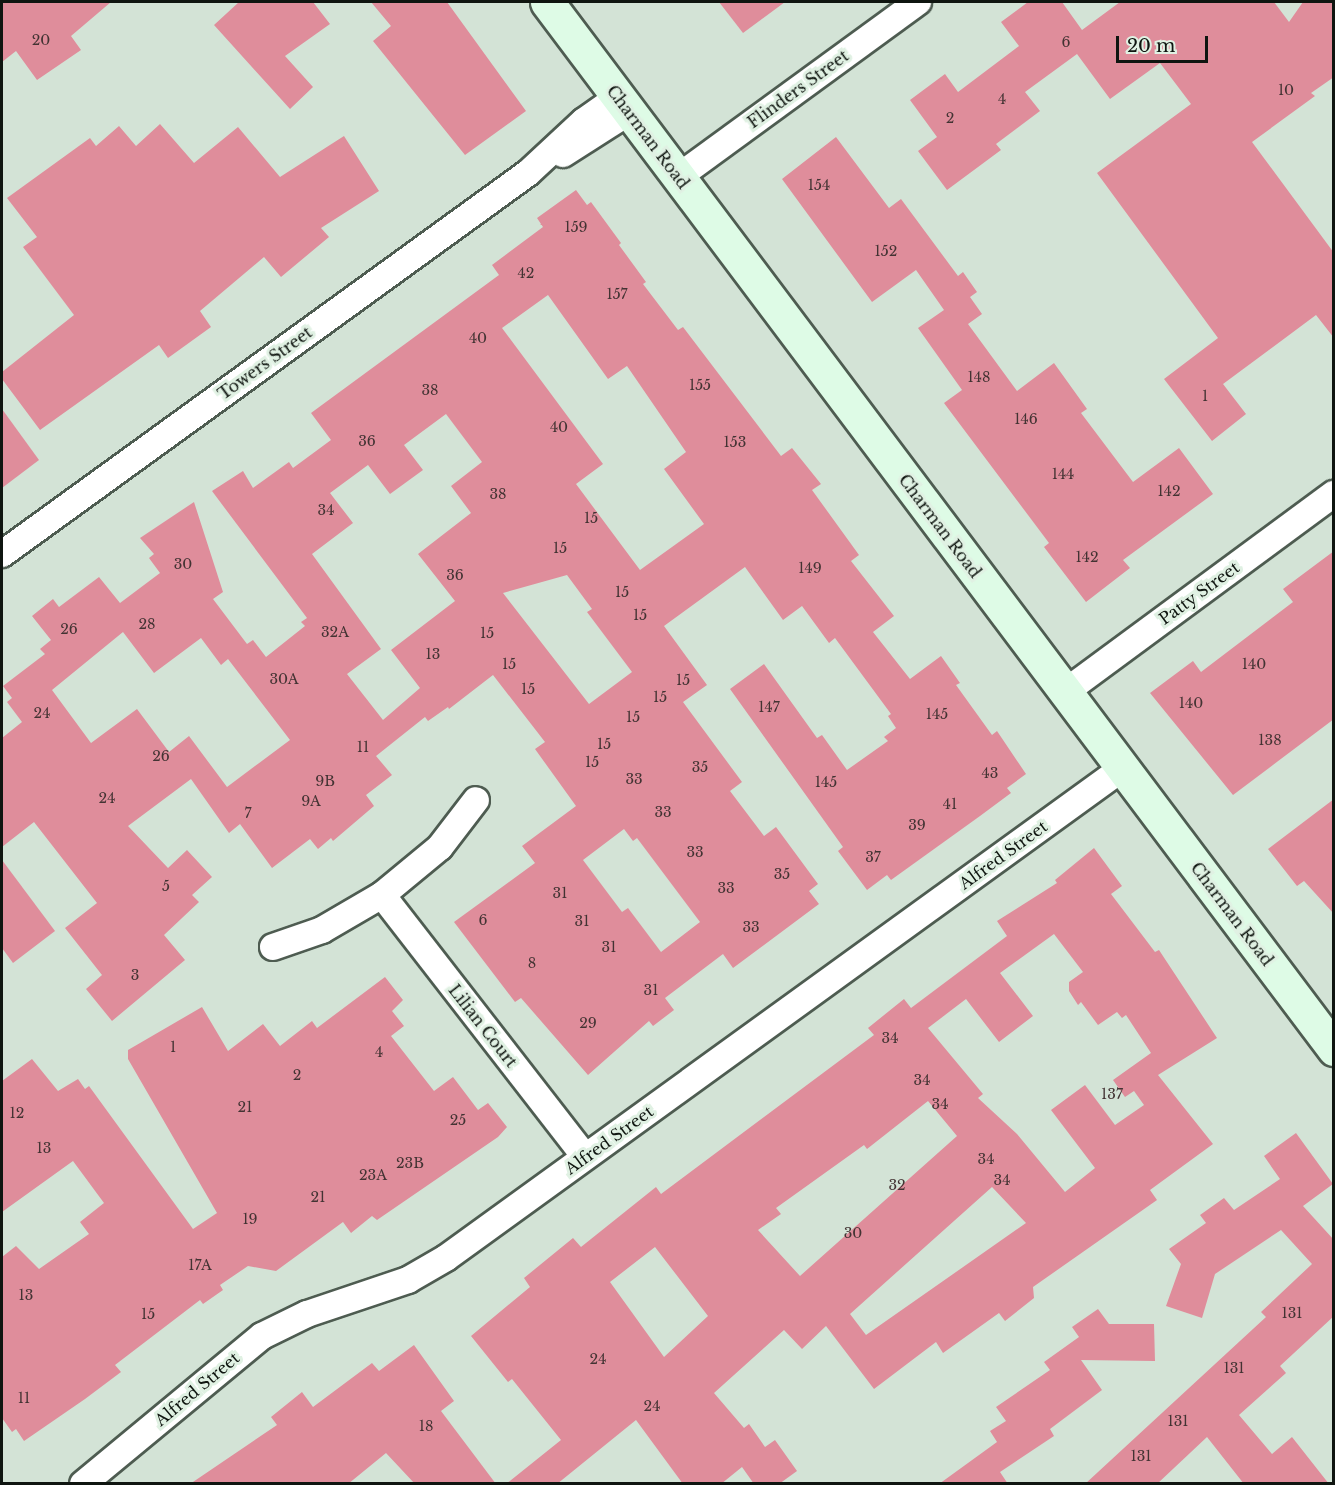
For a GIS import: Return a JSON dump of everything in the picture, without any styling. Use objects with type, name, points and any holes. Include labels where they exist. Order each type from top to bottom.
[{"type":"main road","name":"Charman Road","points":[[547,2],[1334,1049]]},
{"type":"street","name":"Flinders Street","points":[[678,177],[918,2]]},
{"type":"street","name":"Towers Street","points":[[2,554],[528,173],[584,122],[624,105]]},
{"type":"street","name":"Patty Street","points":[[1065,692],[1334,494]]},
{"type":"street","name":"Alfred Street","points":[[84,1483],[262,1336],[307,1314],[408,1280],[446,1258],[1122,768]]},
{"type":"street","points":[[273,947],[322,930],[382,894],[440,847],[477,800]]},
{"type":"street","name":"Lilian Court","points":[[382,894],[585,1157]]},
{"type":"building","points":[[2,2],[111,2],[71,36],[81,50],[37,80],[16,51],[2,62]]},
{"type":"building","points":[[239,2],[313,2],[330,24],[285,56],[313,87],[290,109],[214,25]]},
{"type":"building","points":[[371,2],[447,2],[526,111],[465,155],[373,41],[391,26]]},
{"type":"building","points":[[719,2],[785,2],[743,33]]},
{"type":"building","points":[[1028,2],[1062,2],[1082,30],[1120,2],[1274,2],[1289,22],[1303,2],[1334,2],[1334,77],[1311,93],[1315,96],[1252,142],[1334,253],[1334,338],[1316,315],[1223,384],[1246,414],[1212,441],[1164,379],[1218,338],[1097,173],[1191,104],[1160,63],[1110,99],[1077,54],[1025,92],[1040,111],[996,144],[1001,150],[947,190],[918,151],[937,137],[910,100],[945,74],[958,92],[1019,46],[1001,22]]},
{"type":"building","points":[[160,124],[194,163],[238,127],[280,177],[344,136],[379,191],[321,228],[329,237],[281,277],[264,257],[200,311],[211,327],[168,358],[159,345],[40,430],[2,379],[2,372],[74,315],[23,247],[37,237],[7,198],[90,138],[96,146],[119,126],[136,146]]},
{"type":"building","points":[[836,137],[889,208],[901,199],[958,276],[963,272],[977,292],[970,297],[982,314],[968,324],[1017,391],[1054,363],[1087,409],[1081,413],[1133,482],[1179,448],[1213,494],[1123,560],[1130,568],[1086,602],[1044,547],[1049,543],[944,403],[962,390],[918,328],[944,310],[916,270],[872,302],[782,179]]},
{"type":"building","points":[[576,190],[587,205],[591,202],[646,282],[643,284],[678,330],[683,327],[781,456],[792,448],[821,484],[812,490],[859,555],[851,561],[894,616],[873,632],[910,679],[941,656],[960,683],[956,685],[992,735],[997,731],[1026,774],[1007,788],[1011,793],[980,816],[891,880],[887,875],[867,890],[838,851],[843,847],[730,689],[764,664],[817,738],[822,735],[847,770],[888,741],[884,737],[896,728],[888,716],[891,714],[835,638],[829,643],[802,606],[783,620],[745,567],[664,626],[707,685],[683,702],[742,782],[730,791],[764,836],[776,827],[818,884],[809,891],[819,904],[733,968],[723,954],[665,998],[674,1010],[653,1026],[649,1021],[588,1075],[521,998],[515,1002],[454,922],[535,863],[522,846],[576,806],[535,749],[545,742],[493,675],[449,709],[448,707],[428,721],[425,717],[376,756],[392,775],[366,795],[374,806],[333,841],[331,838],[318,849],[310,839],[272,868],[240,824],[229,833],[191,779],[128,826],[168,868],[187,850],[212,877],[192,895],[199,902],[164,935],[185,960],[112,1021],[86,989],[102,975],[65,928],[97,903],[34,822],[2,847],[2,738],[22,722],[7,702],[12,698],[3,686],[45,654],[40,649],[51,640],[32,616],[53,599],[59,607],[99,577],[120,603],[160,573],[149,558],[154,554],[140,538],[194,502],[223,592],[213,599],[247,644],[253,640],[266,657],[305,626],[301,622],[307,618],[212,491],[243,471],[253,488],[289,462],[293,468],[331,440],[311,413],[499,275],[492,265],[543,227],[537,218]],"holes":[[[548,295],[608,379],[627,366],[686,452],[664,469],[704,524],[640,570],[576,484],[603,464],[502,328]],[[446,414],[482,462],[451,486],[471,513],[418,554],[455,601],[391,650],[420,688],[383,720],[347,674],[381,649],[312,554],[353,523],[330,493],[368,465],[390,494],[423,470],[404,445]],[[567,575],[592,609],[587,612],[632,672],[589,704],[503,593]],[[123,632],[154,673],[201,638],[221,665],[228,659],[290,740],[227,787],[189,736],[169,752],[137,709],[91,743],[52,690]],[[624,829],[633,841],[637,838],[700,922],[661,952],[628,908],[622,912],[583,860]]]},
{"type":"building","points":[[2,409],[39,460],[2,488]]},
{"type":"building","points":[[1334,551],[1334,719],[1233,795],[1150,693],[1193,661],[1201,672],[1293,602],[1283,589]]},
{"type":"building","points":[[1334,799],[1334,914],[1304,881],[1297,886],[1268,849]]},
{"type":"building","points":[[1094,848],[1122,886],[1111,894],[1155,952],[1159,950],[1217,1038],[1158,1075],[1213,1144],[1150,1190],[1157,1200],[1033,1287],[1034,1298],[1005,1321],[999,1313],[943,1353],[936,1342],[874,1389],[826,1326],[802,1349],[784,1330],[714,1393],[744,1428],[749,1424],[765,1447],[775,1440],[797,1471],[779,1484],[754,1484],[742,1467],[721,1484],[683,1484],[636,1420],[557,1484],[506,1484],[561,1440],[512,1379],[508,1382],[471,1336],[530,1287],[524,1278],[573,1238],[581,1247],[656,1187],[661,1194],[874,1035],[868,1028],[904,999],[911,1008],[1007,936],[997,921],[1057,883],[1055,880]],"holes":[[[1054,934],[1083,972],[1069,982],[1069,991],[1078,1005],[1081,1002],[1098,1025],[1117,1012],[1122,1018],[1126,1015],[1151,1053],[1113,1080],[1125,1097],[1134,1091],[1144,1105],[1115,1125],[1085,1085],[1051,1110],[1095,1168],[1065,1192],[1017,1134],[978,1098],[983,1094],[928,1028],[966,999],[999,1042],[1033,1016],[1000,973]],[[928,1101],[957,1136],[800,1276],[758,1230],[781,1214],[776,1208],[864,1145],[867,1149]],[[992,1187],[1026,1223],[866,1335],[850,1314]],[[655,1247],[708,1316],[664,1357],[610,1282]]]},
{"type":"building","points":[[2,860],[55,931],[13,963],[2,948]]},
{"type":"building","points":[[385,977],[403,1000],[392,1011],[404,1026],[391,1036],[434,1091],[453,1077],[478,1110],[488,1103],[507,1127],[498,1137],[377,1220],[372,1216],[351,1233],[343,1222],[276,1271],[248,1266],[220,1285],[223,1290],[203,1304],[200,1300],[115,1365],[121,1372],[85,1399],[24,1441],[16,1429],[12,1432],[2,1418],[2,1257],[16,1246],[39,1269],[89,1234],[80,1222],[104,1203],[73,1161],[2,1212],[2,1081],[32,1059],[58,1091],[78,1079],[85,1089],[89,1086],[193,1229],[217,1213],[128,1059],[128,1050],[202,1007],[228,1051],[263,1024],[280,1046],[312,1021],[317,1028]]},
{"type":"building","points":[[1296,1133],[1333,1184],[1303,1206],[1334,1240],[1334,1316],[1280,1366],[1286,1373],[1239,1415],[1272,1454],[1292,1437],[1329,1484],[1244,1484],[1207,1437],[1157,1484],[1085,1484],[1266,1317],[1261,1312],[1312,1264],[1281,1230],[1215,1274],[1202,1318],[1166,1306],[1181,1264],[1169,1249],[1206,1223],[1200,1215],[1224,1198],[1234,1210],[1280,1179],[1264,1156]]},
{"type":"building","points":[[1098,1309],[1109,1324],[1154,1324],[1155,1361],[1081,1360],[1102,1390],[1050,1429],[1054,1436],[1000,1472],[1008,1484],[939,1484],[997,1442],[990,1431],[1006,1421],[996,1407],[1050,1370],[1044,1362],[1079,1337],[1072,1327]]},
{"type":"building","points":[[414,1345],[454,1401],[441,1411],[496,1484],[415,1484],[386,1453],[348,1484],[190,1484],[277,1425],[271,1417],[302,1392],[313,1407],[372,1363],[379,1371]]}]
